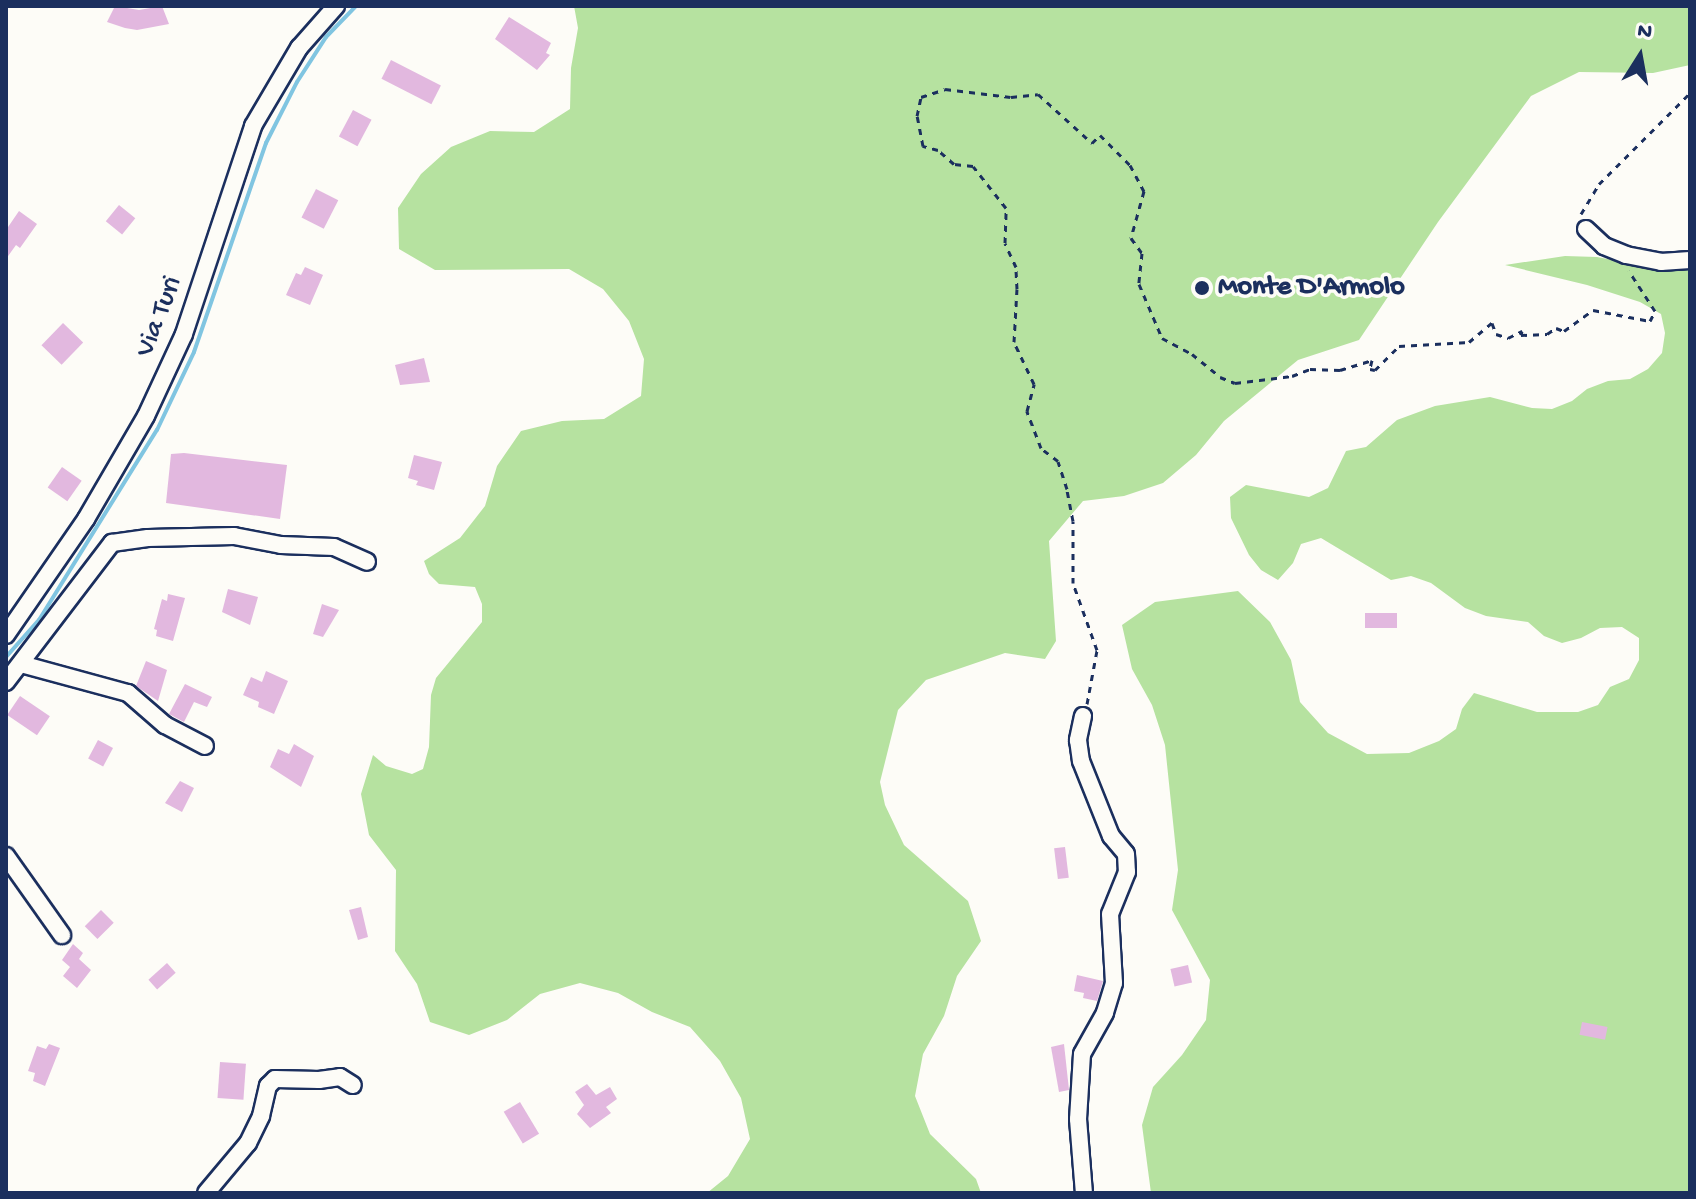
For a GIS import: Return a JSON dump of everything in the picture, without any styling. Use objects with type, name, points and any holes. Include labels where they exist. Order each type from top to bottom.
[{"type":"street","name":"Via Turi","points":[[6,635],[86,519],[146,416],[184,334],[253,126],[299,48],[336,6]]},
{"type":"street","points":[[1586,229],[1604,246],[1626,255],[1661,262],[1690,260]]},
{"type":"street","points":[[6,682],[67,606],[105,548],[122,540],[234,536],[281,545],[334,547],[367,562]]},
{"type":"street","points":[[21,664],[128,693],[165,725],[205,746]]},
{"type":"street","points":[[1083,716],[1078,740],[1081,761],[1111,836],[1126,854],[1127,872],[1110,914],[1114,983],[1105,1013],[1082,1054],[1078,1119],[1084,1193]]},
{"type":"street","points":[[6,856],[62,935]]},
{"type":"street","points":[[206,1193],[248,1143],[261,1116],[268,1086],[275,1079],[340,1077],[353,1085]]},
{"type":"path","points":[[1083,716],[1097,650],[1073,583],[1073,521],[1067,489],[1058,461],[1041,448],[1027,411],[1034,384],[1014,342],[1016,278],[1005,243],[1006,208],[973,166],[954,164],[938,150],[923,146],[917,116],[921,97],[945,89],[1011,97],[1038,94],[1092,143],[1100,135],[1130,165],[1144,191],[1131,238],[1142,253],[1139,284],[1162,338],[1192,354],[1220,377],[1235,383],[1292,376],[1310,369],[1340,370],[1372,360],[1370,369],[1375,370],[1399,346],[1469,342],[1492,323],[1496,334],[1508,338],[1522,331],[1521,335],[1547,334],[1556,328],[1564,331],[1593,310],[1650,321],[1655,311],[1627,268]]},
{"type":"path","points":[[1586,229],[1580,215],[1590,193],[1690,93]]},
{"type":"green space","points":[[574,6],[1690,6],[1690,65],[1653,73],[1579,72],[1531,96],[1438,222],[1359,340],[1298,360],[1224,421],[1196,455],[1163,483],[1124,496],[1083,501],[1049,541],[1056,641],[1045,659],[1005,653],[926,680],[898,710],[880,782],[885,805],[904,845],[968,901],[981,941],[957,976],[944,1016],[923,1054],[915,1096],[930,1134],[976,1179],[981,1193],[707,1193],[728,1176],[750,1139],[741,1098],[720,1061],[690,1027],[652,1012],[618,993],[580,983],[540,994],[507,1020],[469,1035],[430,1022],[417,984],[395,951],[396,870],[369,835],[361,794],[373,755],[386,766],[412,774],[423,769],[429,747],[431,695],[436,678],[482,622],[482,604],[475,587],[439,584],[429,574],[424,561],[460,538],[485,506],[497,466],[521,431],[562,421],[604,419],[641,396],[644,359],[629,321],[603,289],[569,269],[435,270],[399,249],[398,208],[421,174],[451,147],[490,131],[534,132],[570,109],[571,68],[578,28]]},
{"type":"green space","points":[[1565,256],[1597,257],[1655,268],[1690,265],[1690,1193],[1151,1193],[1142,1125],[1153,1087],[1182,1055],[1206,1020],[1210,980],[1172,910],[1178,870],[1165,745],[1152,705],[1132,669],[1122,625],[1155,602],[1238,591],[1270,622],[1291,660],[1300,702],[1328,733],[1367,754],[1409,753],[1439,741],[1456,729],[1462,709],[1474,693],[1537,712],[1578,712],[1598,705],[1610,687],[1629,679],[1639,660],[1639,638],[1622,627],[1600,628],[1562,643],[1544,636],[1528,622],[1486,616],[1465,608],[1431,583],[1411,576],[1391,580],[1321,538],[1301,544],[1293,563],[1278,580],[1261,570],[1249,555],[1231,518],[1230,497],[1246,485],[1309,497],[1328,488],[1346,451],[1366,447],[1397,420],[1435,406],[1490,397],[1532,408],[1552,409],[1572,401],[1587,389],[1608,381],[1630,379],[1648,369],[1662,353],[1665,333],[1661,314],[1640,302],[1587,285],[1505,265]]},
{"type":"building","points":[[115,6],[139,10],[162,6],[169,24],[137,30],[107,22]]},
{"type":"building","points":[[509,17],[551,43],[546,53],[550,55],[537,70],[495,39]]},
{"type":"building","points":[[391,60],[441,85],[431,104],[381,79]]},
{"type":"building","points":[[353,110],[372,120],[357,146],[339,136]]},
{"type":"building","points":[[316,189],[338,200],[324,229],[301,218]]},
{"type":"building","points":[[119,205],[135,218],[122,235],[106,221]]},
{"type":"building","points":[[19,211],[37,224],[20,248],[16,245],[6,259],[6,230]]},
{"type":"building","points":[[305,267],[323,275],[310,305],[286,295],[296,273],[301,275]]},
{"type":"building","points":[[63,323],[83,342],[62,365],[41,345]]},
{"type":"building","points":[[424,358],[430,382],[400,385],[395,365]]},
{"type":"building","points":[[171,454],[287,465],[280,519],[166,503]]},
{"type":"building","points":[[414,455],[442,462],[434,490],[416,485],[418,481],[408,478]]},
{"type":"building","points":[[62,467],[82,481],[67,501],[48,487]]},
{"type":"building","points":[[228,589],[258,597],[250,625],[222,612]]},
{"type":"building","points":[[168,594],[185,598],[173,641],[156,636],[157,630],[154,629],[162,599],[167,601]]},
{"type":"building","points":[[322,604],[339,610],[323,637],[313,634]]},
{"type":"building","points":[[1365,613],[1397,613],[1397,628],[1365,628]]},
{"type":"building","points":[[146,661],[167,670],[158,701],[136,686]]},
{"type":"building","points":[[266,671],[288,681],[274,714],[243,695],[251,677],[262,682]]},
{"type":"building","points":[[185,684],[212,697],[207,707],[194,702],[184,722],[169,714]]},
{"type":"building","points":[[20,696],[50,716],[37,735],[7,715]]},
{"type":"building","points":[[98,740],[113,748],[103,767],[88,759]]},
{"type":"building","points":[[294,744],[314,756],[301,787],[270,767],[278,749],[289,754]]},
{"type":"building","points":[[180,781],[194,788],[182,812],[165,803]]},
{"type":"building","points":[[1065,847],[1069,878],[1058,879],[1054,848]]},
{"type":"building","points":[[361,907],[368,937],[358,940],[349,910]]},
{"type":"building","points":[[101,910],[114,923],[97,939],[85,926]]},
{"type":"building","points":[[73,944],[83,953],[79,959],[91,970],[77,988],[63,976],[70,967],[62,960]]},
{"type":"building","points":[[167,963],[176,973],[157,989],[148,980]]},
{"type":"building","points":[[1188,965],[1192,983],[1175,987],[1170,969]]},
{"type":"building","points":[[1077,975],[1103,981],[1097,1001],[1083,998],[1084,993],[1074,991]]},
{"type":"building","points":[[1582,1022],[1608,1027],[1605,1040],[1580,1035]]},
{"type":"building","points":[[49,1044],[60,1048],[45,1086],[33,1081],[35,1073],[28,1071],[37,1046],[46,1049]]},
{"type":"building","points":[[1064,1044],[1069,1090],[1059,1092],[1051,1047]]},
{"type":"building","points":[[220,1062],[246,1064],[243,1100],[217,1098]]},
{"type":"building","points":[[587,1084],[596,1095],[610,1087],[617,1099],[606,1107],[611,1113],[590,1128],[577,1114],[584,1105],[575,1092]]},
{"type":"building","points":[[520,1102],[539,1134],[523,1144],[504,1112]]},
{"type":"waterway","points":[[6,657],[39,620],[157,430],[194,352],[266,143],[297,82],[326,37],[356,6]]},
{"type":"place","name":"Monte D'Armolo","points":[[1202,288]]}]
